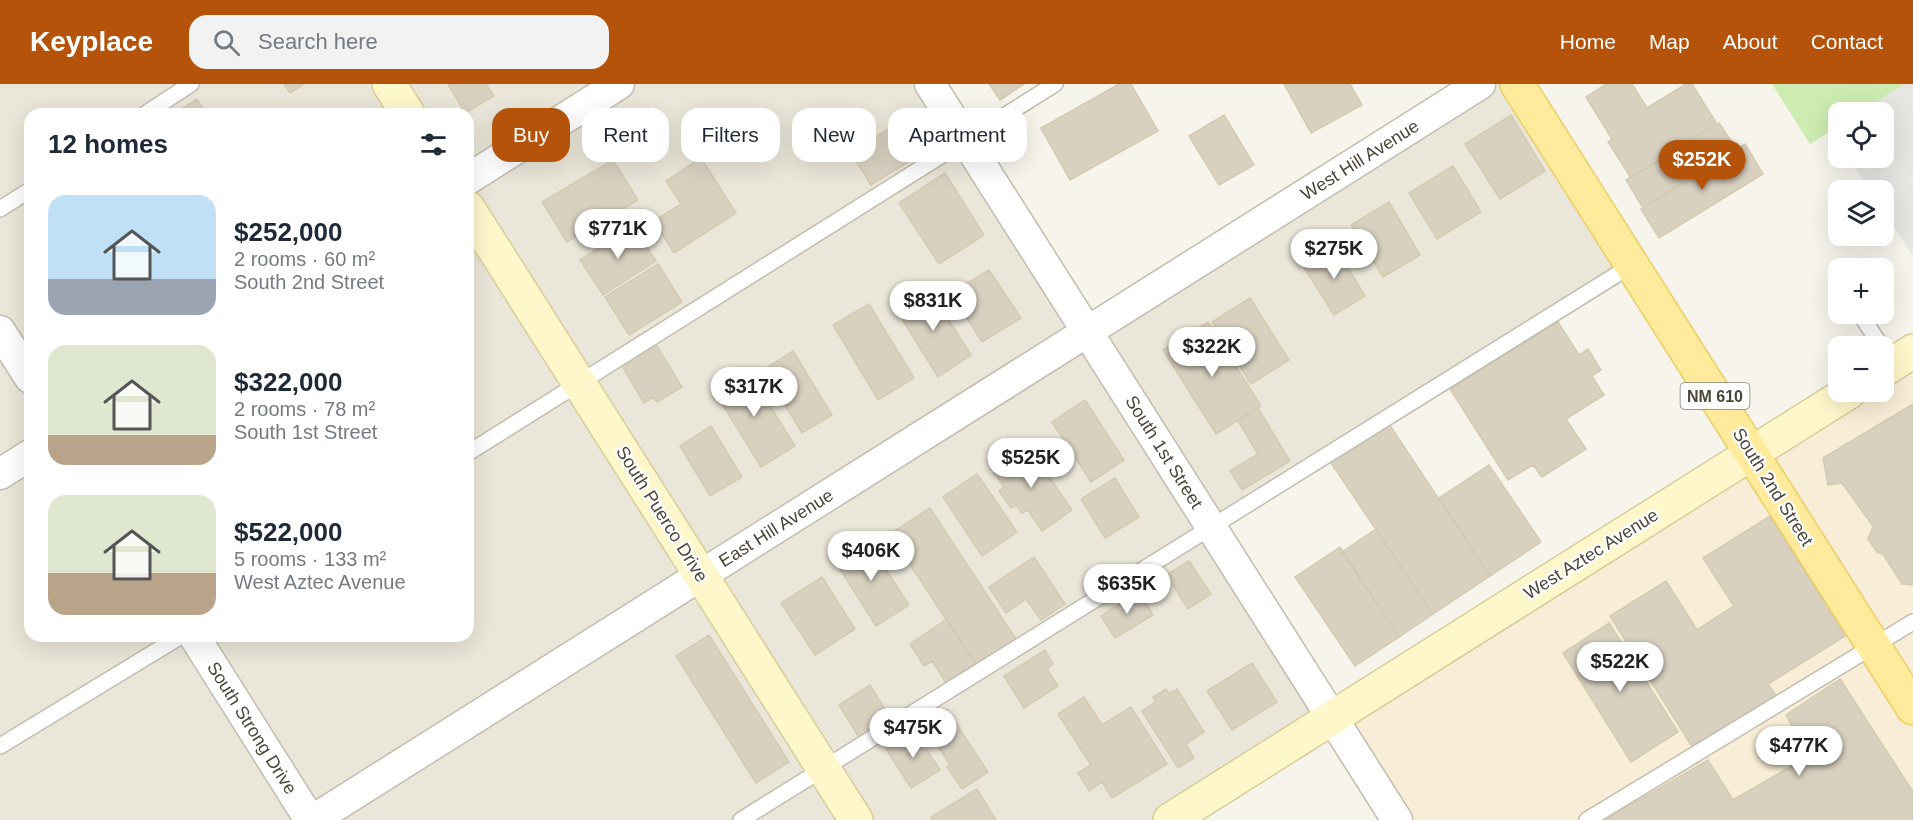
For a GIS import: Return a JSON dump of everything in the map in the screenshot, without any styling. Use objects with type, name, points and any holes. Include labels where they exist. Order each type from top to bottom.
[{"type":"main road","points":[[389,84],[404,108]]},
{"type":"main road","name":"South 2nd Street","points":[[1517,84],[1913,708]]},
{"type":"main road","name":"South Puerco Drive","points":[[474,217],[856,820]]},
{"type":"main road","name":"West Aztec Avenue","points":[[1170,820],[1834,402]]},
{"type":"street","points":[[474,175],[619,84]]},
{"type":"street","name":"South 1st Street","points":[[930,84],[945,108]]},
{"type":"street","name":"West Hill Avenue","points":[[1087,332],[1480,84]]},
{"type":"street","name":"South 1st Street","points":[[980,162],[1397,820]]},
{"type":"street","points":[[0,331],[24,369]]},
{"type":"street","name":"East Hill Avenue","points":[[311,820],[1087,332]]},
{"type":"street","points":[[0,474],[24,459]]},
{"type":"street","name":"South Strong Drive","points":[[198,642],[311,820]]},
{"type":"lane","points":[[154,108],[191,84]]},
{"type":"lane","points":[[1017,108],[1055,84]]},
{"type":"lane","points":[[474,449],[931,162]]},
{"type":"lane","points":[[0,209],[24,194]]},
{"type":"lane","points":[[741,820],[1632,265]]},
{"type":"lane","points":[[1587,820],[1913,622]]},
{"type":"lane","points":[[0,746],[171,642]]},
{"type":"shaded area","points":[[0,84],[930,84],[945,108],[888,108],[888,162],[980,162],[1088,331],[1480,84],[1517,84],[1632,265],[1212,528],[1332,717],[1170,820],[0,820]]},
{"type":"shaded area","points":[[1905,84],[1913,84],[1913,256],[1894,227],[1894,180],[1863,180],[1856,168],[1894,168],[1894,102],[1876,102]]},
{"type":"shaded area","points":[[1913,351],[1913,820],[1397,820],[1332,717],[1833,402],[1894,402],[1894,363]]},
{"type":"green space","points":[[1772,84],[1905,84],[1876,102],[1828,102],[1828,133],[1810,144]]},
{"type":"building","points":[[284,84],[304,84],[290,93]]},
{"type":"building","points":[[448,84],[486,84],[494,96],[474,108],[462,108]]},
{"type":"building","points":[[989,84],[1024,84],[1000,100]]},
{"type":"building","points":[[1119,84],[1131,84],[1158,131],[1070,180],[1041,128]]},
{"type":"building","points":[[1284,84],[1350,84],[1362,105],[1311,133]]},
{"type":"building","points":[[1606,84],[1632,84],[1647,108],[1686,84],[1692,84],[1717,124],[1631,178],[1608,142],[1612,139],[1586,97]]},
{"type":"building","points":[[197,99],[202,108],[183,108]]},
{"type":"building","points":[[1224,115],[1254,165],[1219,185],[1189,136]]},
{"type":"building","points":[[1511,115],[1545,171],[1500,199],[1465,144]]},
{"type":"building","points":[[1719,123],[1737,150],[1643,208],[1626,180]]},
{"type":"building","points":[[888,129],[888,162],[908,162],[871,185],[857,162],[876,162],[876,137]]},
{"type":"building","points":[[1745,144],[1763,174],[1659,238],[1641,209]]},
{"type":"building","points":[[610,162],[614,162],[638,200],[567,242],[542,202]]},
{"type":"building","points":[[695,162],[704,162],[736,213],[674,253],[654,221],[681,204],[666,181]]},
{"type":"building","points":[[1453,166],[1481,212],[1437,239],[1409,193]]},
{"type":"building","points":[[945,173],[984,235],[939,264],[899,203]]},
{"type":"building","points":[[1389,202],[1420,255],[1383,277],[1351,225]]},
{"type":"building","points":[[633,226],[656,261],[603,295],[580,260]]},
{"type":"building","points":[[1334,244],[1365,296],[1334,315],[1302,264]]},
{"type":"building","points":[[658,264],[682,302],[629,335],[605,297]]},
{"type":"building","points":[[989,270],[1021,318],[982,342],[951,293]]},
{"type":"building","points":[[928,287],[971,355],[938,377],[895,308]]},
{"type":"building","points":[[1250,298],[1289,360],[1251,384],[1212,322]]},
{"type":"building","points":[[869,304],[914,378],[878,400],[833,325]]},
{"type":"building","points":[[1208,322],[1261,406],[1216,434],[1163,350]]},
{"type":"building","points":[[1558,322],[1579,355],[1588,349],[1601,370],[1592,376],[1604,395],[1566,419],[1586,449],[1542,477],[1533,465],[1508,480],[1450,389]]},
{"type":"building","points":[[655,343],[682,387],[657,402],[654,397],[644,403],[621,364]]},
{"type":"building","points":[[793,351],[832,415],[802,433],[763,370]]},
{"type":"building","points":[[740,372],[742,376],[749,372],[795,446],[761,467],[713,389]]},
{"type":"building","points":[[1085,400],[1124,460],[1091,482],[1052,422]]},
{"type":"building","points":[[1913,404],[1913,585],[1902,584],[1883,554],[1877,552],[1868,539],[1873,526],[1842,483],[1828,485],[1823,458]]},
{"type":"building","points":[[1258,408],[1290,461],[1242,490],[1230,471],[1258,454],[1238,421]]},
{"type":"building","points":[[1387,421],[1490,576],[1433,614],[1329,460]]},
{"type":"building","points":[[711,426],[742,477],[710,496],[680,446]]},
{"type":"building","points":[[1028,446],[1072,510],[1042,531],[1028,510],[1022,513],[1016,505],[1011,508],[999,491],[1004,487],[994,472],[999,469],[997,467]]},
{"type":"building","points":[[1489,465],[1541,542],[1490,576],[1439,498]]},
{"type":"building","points":[[977,474],[1017,532],[982,556],[943,497]]},
{"type":"building","points":[[1115,478],[1139,517],[1105,538],[1081,499]]},
{"type":"building","points":[[930,508],[1016,639],[976,665],[890,534]]},
{"type":"building","points":[[1770,516],[1845,636],[1768,684],[1779,700],[1696,753],[1610,616],[1666,581],[1697,630],[1734,606],[1703,558]]},
{"type":"building","points":[[1376,529],[1433,614],[1399,637],[1342,552]]},
{"type":"building","points":[[865,537],[909,605],[876,626],[833,558]]},
{"type":"building","points":[[1340,547],[1399,637],[1355,666],[1295,577]]},
{"type":"building","points":[[1034,557],[1065,604],[1041,620],[1026,599],[1006,613],[989,587]]},
{"type":"building","points":[[1189,561],[1211,594],[1188,609],[1166,575]]},
{"type":"building","points":[[822,577],[855,629],[815,655],[781,603]]},
{"type":"building","points":[[1139,591],[1153,615],[1115,638],[1101,616]]},
{"type":"building","points":[[947,619],[976,665],[947,684],[932,661],[924,666],[910,644]]},
{"type":"building","points":[[1609,623],[1678,732],[1631,762],[1563,653]]},
{"type":"building","points":[[709,635],[789,762],[756,783],[676,656]]},
{"type":"building","points":[[1045,650],[1053,664],[1047,669],[1058,686],[1024,708],[1004,676]]},
{"type":"building","points":[[1252,663],[1277,702],[1232,730],[1207,691]]},
{"type":"building","points":[[1840,679],[1913,792],[1913,820],[1605,820],[1708,760],[1733,800],[1809,756],[1786,715]]},
{"type":"building","points":[[870,685],[891,719],[860,739],[839,705]]},
{"type":"building","points":[[1166,689],[1169,694],[1177,689],[1204,732],[1186,744],[1194,758],[1178,768],[1142,711],[1156,702],[1153,697]]},
{"type":"building","points":[[1084,697],[1102,725],[1131,707],[1167,764],[1112,798],[1102,782],[1089,791],[1078,773],[1091,765],[1058,714]]},
{"type":"building","points":[[947,710],[988,772],[962,789],[947,767],[950,765],[924,724]]},
{"type":"building","points":[[914,730],[940,770],[911,788],[886,749]]},
{"type":"building","points":[[977,789],[996,820],[933,820],[931,817]]}]
